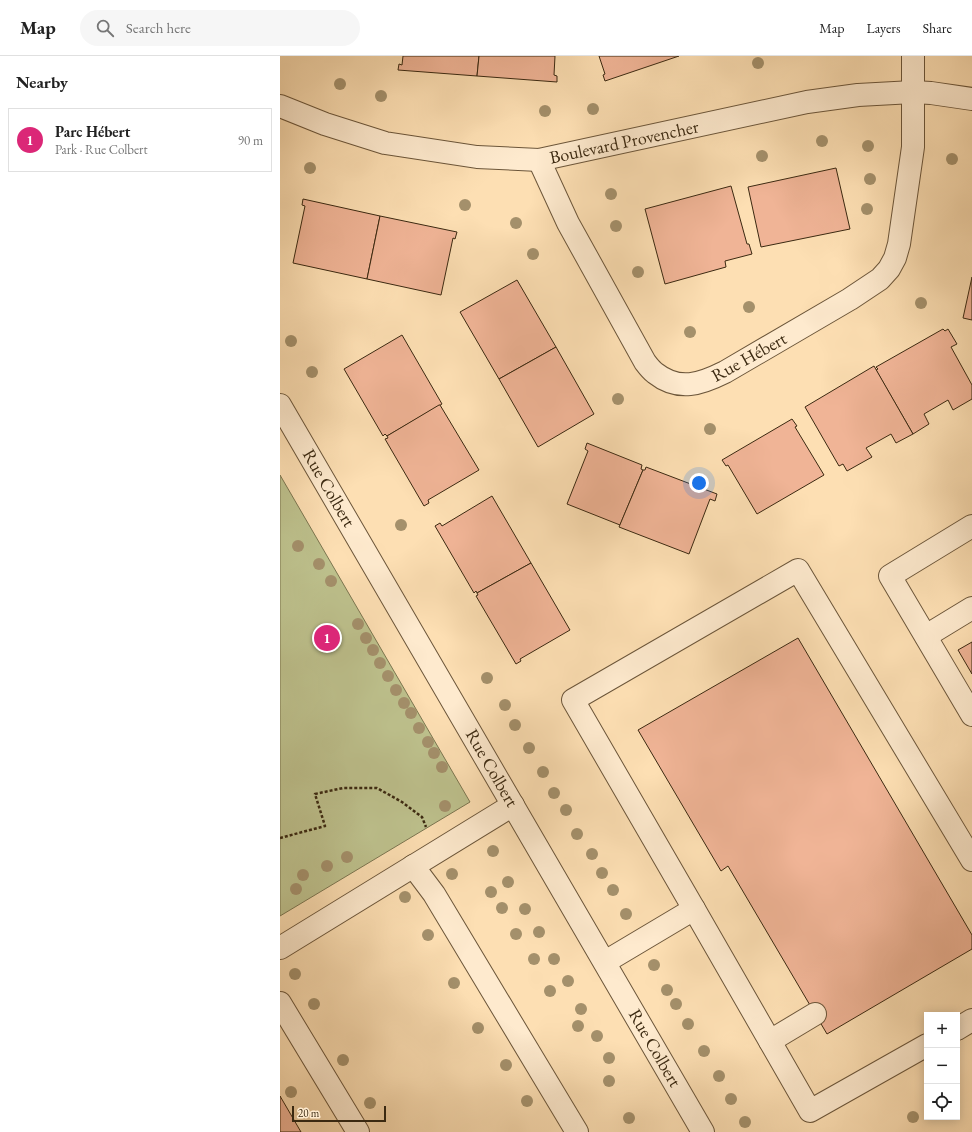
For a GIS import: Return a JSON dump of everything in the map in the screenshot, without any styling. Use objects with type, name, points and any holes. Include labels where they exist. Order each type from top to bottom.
[{"type":"street","name":"Rue Hébert","points":[[539,160],[568,223],[645,362],[654,373],[666,380],[680,385],[694,384],[708,380],[725,372],[850,299],[880,279],[889,269],[895,258],[899,244],[912,147],[913,56]]},
{"type":"street","name":"Boulevard Provencher","points":[[280,106],[325,124],[385,143],[477,157],[539,160],[807,102],[858,95],[913,92],[972,99]]},
{"type":"street","name":"Rue Colbert","points":[[280,405],[704,1132]]},
{"type":"street","points":[[972,526],[890,576],[972,715]]},
{"type":"street","points":[[924,1047],[810,1111],[573,700],[798,570],[972,860]]},
{"type":"street","points":[[926,636],[972,608]]},
{"type":"street","points":[[280,948],[514,805]]},
{"type":"street","points":[[413,866],[434,894],[577,1132]]},
{"type":"street","points":[[605,962],[694,909]]},
{"type":"street","points":[[280,1003],[358,1132]]},
{"type":"street","points":[[770,1042],[815,1014]]},
{"type":"street","points":[[960,1027],[972,1020]]},
{"type":"path","points":[[280,838],[325,826],[315,794],[343,788],[377,788],[402,802],[422,817]]},
{"type":"green space","points":[[280,475],[470,802],[280,916]]},
{"type":"building","points":[[403,56],[479,56],[477,76],[398,70],[399,64],[402,65]]},
{"type":"building","points":[[479,56],[555,56],[554,75],[557,76],[557,82],[477,76]]},
{"type":"building","points":[[599,56],[679,56],[605,81],[603,75],[605,74]]},
{"type":"building","points":[[836,168],[850,229],[761,247],[748,187]]},
{"type":"building","points":[[731,186],[747,244],[749,244],[752,254],[725,261],[726,267],[665,284],[645,209]]},
{"type":"building","points":[[303,199],[380,216],[367,279],[293,263],[305,206],[302,205]]},
{"type":"building","points":[[380,216],[457,232],[455,239],[453,238],[441,295],[367,279]]},
{"type":"building","points":[[972,277],[972,320],[963,318]]},
{"type":"building","points":[[517,280],[556,347],[499,379],[460,312]]},
{"type":"building","points":[[943,329],[945,331],[948,329],[957,344],[951,347],[972,385],[972,399],[953,410],[948,400],[924,414],[929,424],[913,434],[876,370],[878,369],[876,367]]},
{"type":"building","points":[[402,335],[442,404],[387,436],[385,434],[383,436],[344,369]]},
{"type":"building","points":[[556,347],[594,414],[538,447],[499,379]]},
{"type":"building","points":[[874,366],[913,434],[896,443],[891,434],[866,448],[872,457],[847,471],[843,464],[839,466],[805,407]]},
{"type":"building","points":[[439,405],[479,470],[428,500],[429,503],[424,506],[385,439],[388,438],[387,436]]},
{"type":"building","points":[[792,419],[797,426],[795,427],[824,475],[757,514],[728,465],[726,466],[722,460]]},
{"type":"building","points":[[587,443],[642,465],[641,469],[643,470],[620,525],[567,504],[588,451],[585,449]]},
{"type":"building","points":[[646,467],[717,494],[715,501],[710,499],[689,554],[619,527],[643,470],[645,470]]},
{"type":"building","points":[[492,496],[531,563],[477,593],[476,591],[474,593],[435,526],[440,523],[442,526]]},
{"type":"building","points":[[531,563],[570,630],[520,659],[521,661],[516,664],[476,596],[478,595],[477,593]]},
{"type":"building","points":[[798,638],[972,935],[972,949],[827,1034],[728,866],[721,871],[638,730]]},
{"type":"building","points":[[972,642],[972,674],[958,650]]},
{"type":"building","points":[[280,1096],[301,1132],[280,1132]]},
{"type":"place","name":"Parc Hébert","points":[[327,638]]}]
